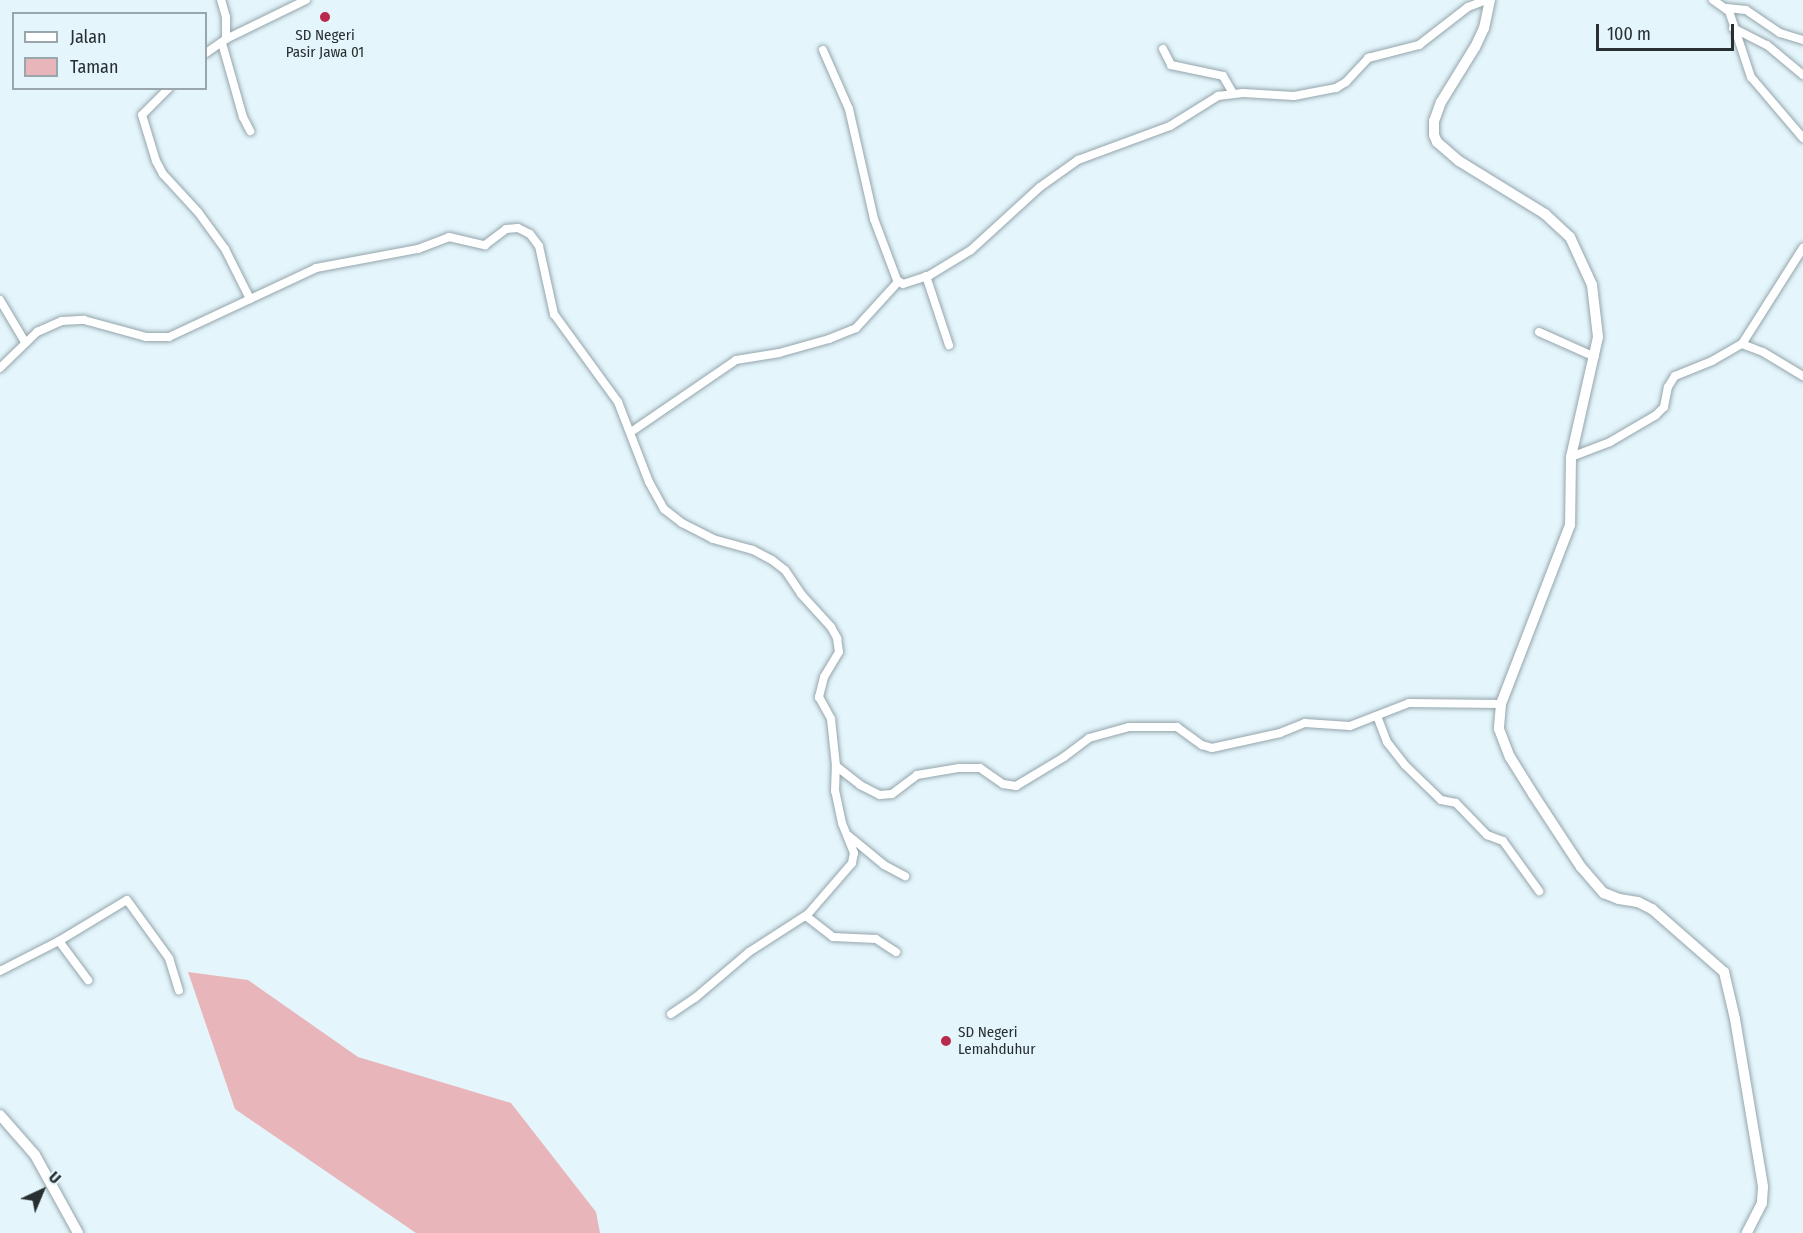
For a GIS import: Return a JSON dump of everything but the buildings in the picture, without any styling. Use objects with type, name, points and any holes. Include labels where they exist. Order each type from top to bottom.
[{"type":"street","points":[[221,0],[226,18],[224,41],[243,117],[250,131]]},
{"type":"street","points":[[207,52],[224,41],[306,0]]},
{"type":"street","points":[[898,282],[903,284],[926,276],[976,246],[1040,188],[1078,160],[1170,126],[1188,117],[1212,99],[1233,93],[1294,96],[1336,88],[1346,82],[1368,58],[1419,45],[1468,7],[1488,0],[1484,28],[1441,102],[1434,121],[1434,135],[1437,142],[1459,161],[1545,214],[1570,237],[1592,285],[1598,337],[1571,457],[1570,525],[1501,704],[1499,729],[1510,757],[1592,879],[1610,896],[1638,902],[1652,909],[1724,972],[1735,1019],[1762,1186],[1760,1208],[1747,1233]]},
{"type":"street","points":[[1713,0],[1727,8],[1746,10],[1780,33],[1803,40]]},
{"type":"street","points":[[1727,8],[1751,77],[1803,138]]},
{"type":"street","points":[[1733,28],[1767,45],[1803,75]]},
{"type":"street","points":[[823,50],[849,109],[868,202],[898,282]]},
{"type":"street","points":[[1163,50],[1172,65],[1223,76],[1233,93]]},
{"type":"street","points":[[167,90],[142,115],[156,161],[167,180],[198,212],[220,242],[250,299]]},
{"type":"street","points":[[0,368],[25,342],[44,327],[72,320],[97,322],[146,337],[169,338],[285,280],[327,265],[418,249],[450,237],[485,245],[509,228],[522,230],[533,237],[541,252],[554,314],[611,391],[631,432],[649,482],[664,509],[682,523],[713,539],[753,550],[772,560],[785,570],[801,594],[831,627],[837,638],[839,652],[824,677],[819,697],[831,719],[836,766],[835,791],[845,833],[854,853],[852,863],[806,916],[749,952],[695,998],[671,1014]]},
{"type":"street","points":[[1571,457],[1610,442],[1656,415],[1664,407],[1668,387],[1676,376],[1712,361],[1742,344],[1803,248]]},
{"type":"street","points":[[926,276],[950,345]]},
{"type":"street","points":[[631,432],[736,360],[779,353],[829,339],[856,328],[898,282]]},
{"type":"street","points":[[0,300],[25,342]]},
{"type":"street","points":[[1539,332],[1595,357]]},
{"type":"street","points":[[1742,344],[1763,351],[1803,376]]},
{"type":"street","points":[[836,766],[860,785],[880,795],[892,794],[917,775],[959,768],[980,768],[1003,784],[1016,786],[1064,757],[1085,740],[1121,728],[1140,725],[1173,726],[1202,745],[1212,748],[1280,733],[1305,723],[1346,726],[1409,703],[1501,704]]},
{"type":"street","points":[[1377,716],[1387,742],[1405,765],[1441,800],[1456,803],[1487,835],[1503,841],[1539,891]]},
{"type":"street","points":[[845,833],[884,865],[905,876]]},
{"type":"street","points":[[0,971],[59,941],[127,900],[169,958],[179,991]]},
{"type":"street","points":[[806,916],[833,937],[876,939],[896,952]]},
{"type":"street","points":[[59,941],[88,980]]},
{"type":"street","points":[[0,1115],[36,1155],[78,1233]]},
{"type":"green space","points":[[188,972],[248,980],[358,1057],[511,1103],[596,1212],[600,1233],[416,1233],[235,1109]]},
{"type":"place","name":"SD Negeri Pasir Jawa 01","points":[[325,17]]},
{"type":"place","name":"SD Negeri Lemahduhur","points":[[946,1041]]}]
